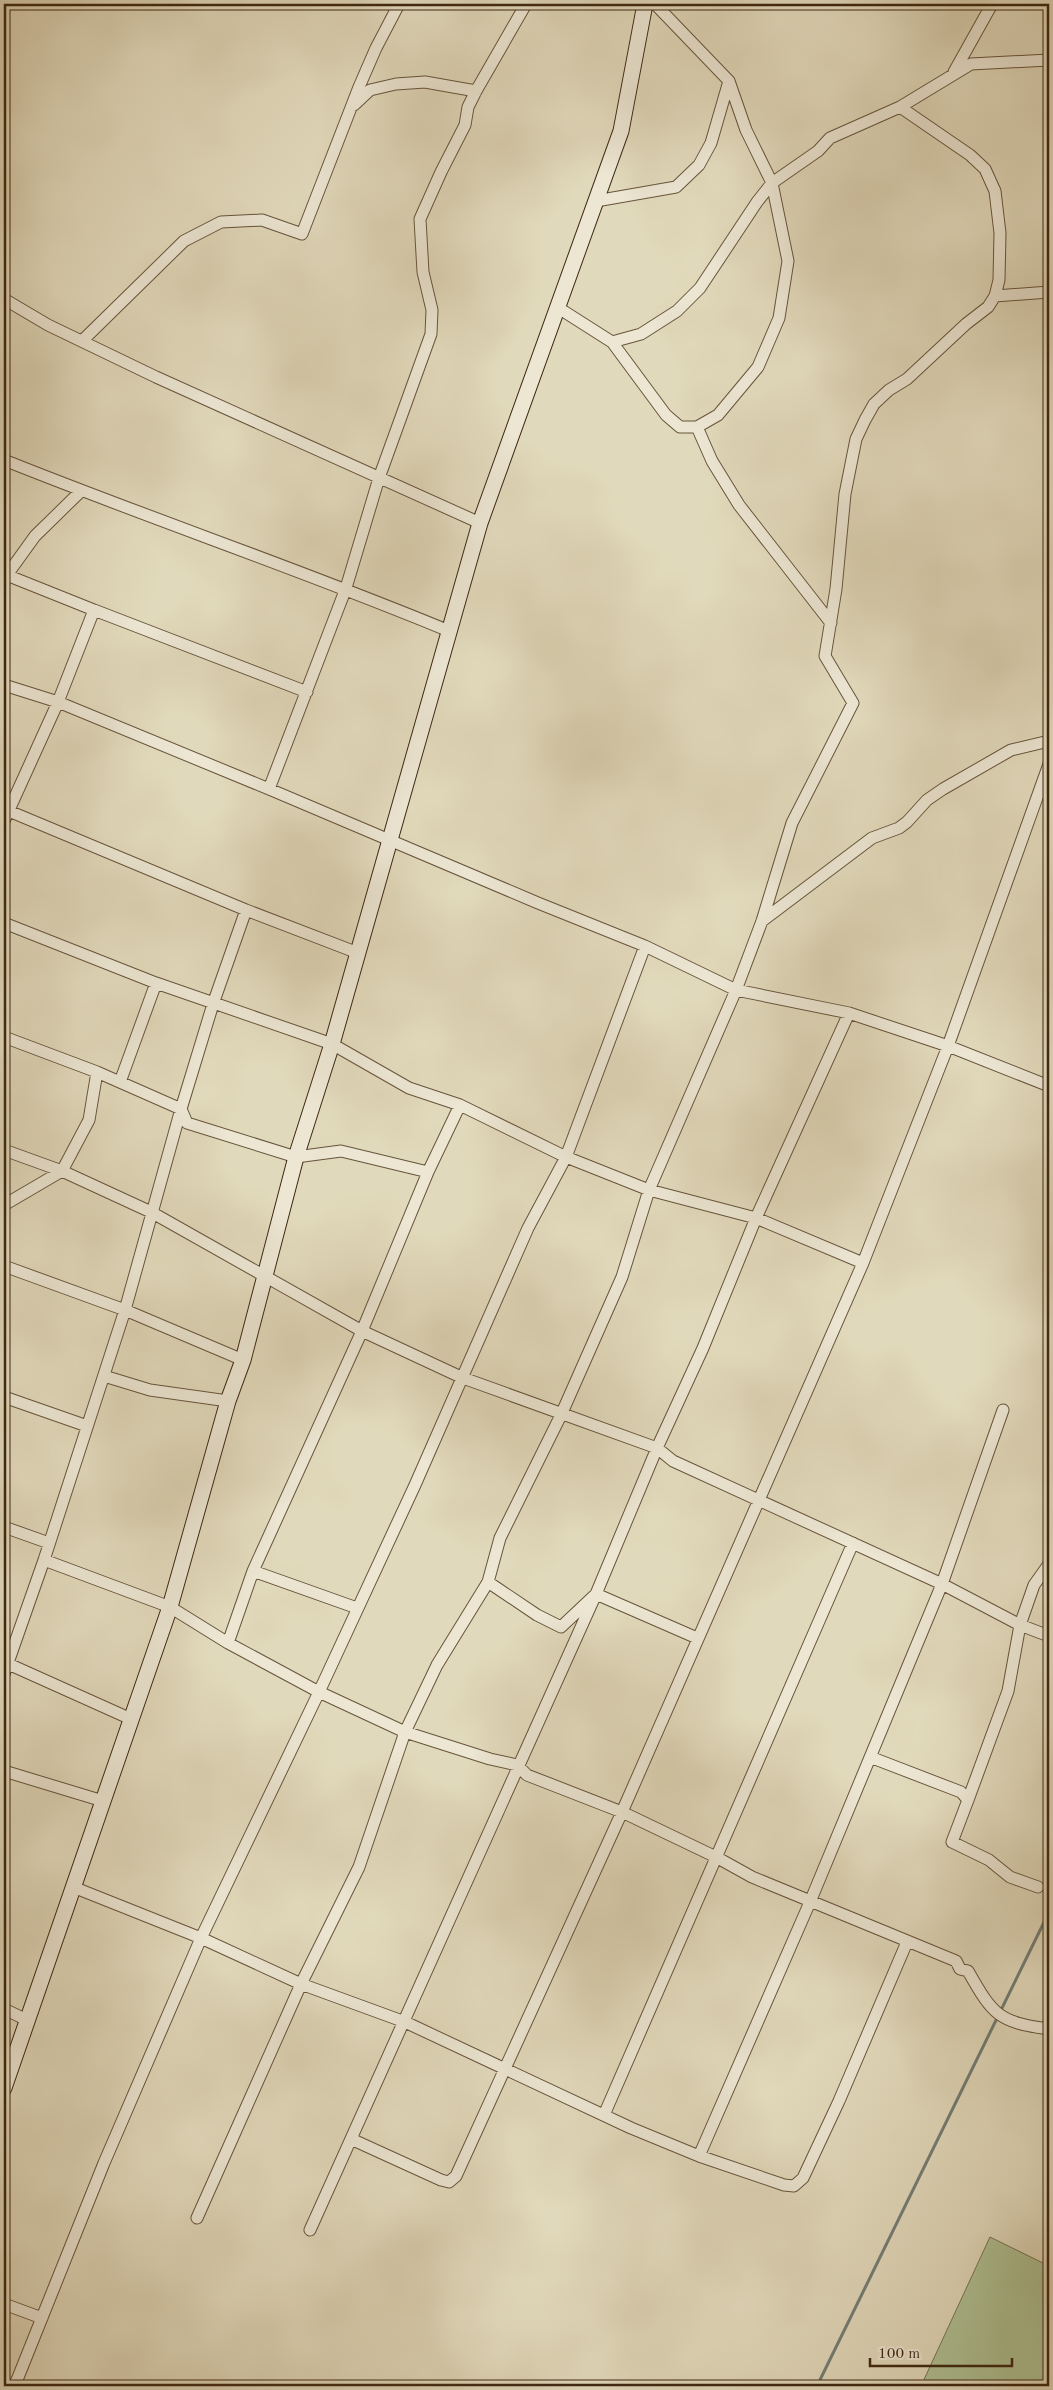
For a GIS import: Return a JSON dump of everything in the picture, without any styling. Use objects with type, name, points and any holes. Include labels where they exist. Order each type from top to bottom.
[{"type":"street","points":[[82,342],[184,241],[221,222],[262,220],[302,234],[372,57],[399,4]]},
{"type":"street","points":[[269,789],[346,588],[379,478],[431,334],[432,310],[423,272],[420,219],[465,125],[468,107],[526,4]]},
{"type":"street","points":[[4,2088],[170,1607],[228,1401],[243,1360],[266,1278],[296,1157],[332,1044],[480,523],[620,131],[645,4]]},
{"type":"street","points":[[557,307],[612,342],[666,415],[680,427],[697,427],[718,415],[758,368],[779,318],[788,261],[772,183],[746,130],[729,81],[655,4]]},
{"type":"street","points":[[954,73],[992,4]]},
{"type":"street","points":[[612,342],[641,334],[677,311],[700,288],[757,202],[772,183],[818,151],[830,138],[900,107],[971,64],[1049,60]]},
{"type":"street","points":[[596,201],[676,188],[699,165],[711,143],[729,81]]},
{"type":"street","points":[[336,148],[352,108],[370,90],[396,84],[425,82],[476,91]]},
{"type":"street","points":[[197,2218],[301,1984],[359,1868],[405,1732],[437,1665],[488,1582],[500,1538],[561,1415],[622,1277],[649,1190],[736,990],[762,921],[792,823],[853,703],[825,656],[831,623],[846,494],[856,439],[874,404],[889,390],[907,380],[966,324],[988,307],[995,296],[999,280],[1000,233],[996,191],[985,169],[970,155],[900,107]]},
{"type":"street","points":[[995,296],[1049,292]]},
{"type":"street","points":[[4,299],[48,325],[82,342],[480,523]]},
{"type":"street","points":[[697,427],[712,461],[739,505],[786,562],[831,623]]},
{"type":"street","points":[[4,460],[81,491],[346,588],[449,631]]},
{"type":"street","points":[[81,491],[35,536],[4,576],[307,692]]},
{"type":"street","points":[[94,610],[58,702],[5,814],[358,953]]},
{"type":"street","points":[[4,685],[58,702],[269,789],[645,946],[736,990],[849,1013],[948,1046],[1049,1086]]},
{"type":"street","points":[[762,921],[872,838],[899,828],[927,800],[939,791],[1011,750],[1049,741]]},
{"type":"street","points":[[351,2139],[449,2182],[456,2176],[504,2067],[622,1812],[863,1263],[948,1046],[1049,764]]},
{"type":"street","points":[[131,1720],[5,1667],[44,1560],[104,1376],[125,1310],[151,1212],[213,1004],[246,910]]},
{"type":"street","points":[[4,923],[156,983],[332,1044],[409,1088],[460,1105],[566,1157],[649,1190],[756,1218],[863,1263]]},
{"type":"street","points":[[13,2386],[104,2163],[201,1938],[319,1692],[464,1378],[528,1228],[566,1157],[645,946]]},
{"type":"street","points":[[120,1082],[156,983]]},
{"type":"street","points":[[310,2230],[596,1594],[656,1448],[703,1348],[756,1218],[849,1013]]},
{"type":"street","points":[[4,1037],[97,1072],[181,1110],[187,1123],[296,1157],[341,1151],[428,1172]]},
{"type":"street","points":[[4,1205],[62,1171],[88,1120],[97,1072]]},
{"type":"street","points":[[228,1643],[253,1570],[362,1331],[428,1172],[460,1105]]},
{"type":"street","points":[[4,1150],[62,1171],[151,1212],[362,1331],[464,1378],[561,1415],[656,1448],[673,1461],[942,1584],[1020,1625],[1049,1636]]},
{"type":"street","points":[[4,1266],[125,1310],[243,1360]]},
{"type":"street","points":[[104,1376],[150,1390],[228,1401]]},
{"type":"street","points":[[4,1397],[87,1426]]},
{"type":"street","points":[[699,2156],[810,1902],[942,1584],[1003,1410]]},
{"type":"street","points":[[4,1527],[49,1543]]},
{"type":"street","points":[[604,2115],[854,1543]]},
{"type":"street","points":[[44,1560],[170,1607],[228,1643],[319,1692],[405,1732],[490,1759],[518,1765],[527,1775],[622,1812],[716,1857],[752,1877],[956,1961],[960,1969],[968,1971],[988,2005],[998,2014],[1023,2025],[1049,2029]]},
{"type":"street","points":[[1038,1887],[1010,1877],[989,1860],[952,1842],[1008,1691],[1020,1625],[1034,1585],[1049,1564]]},
{"type":"street","points":[[253,1570],[357,1608]]},
{"type":"street","points":[[488,1582],[537,1615],[561,1627],[596,1594]]},
{"type":"street","points":[[596,1594],[697,1638]]},
{"type":"street","points":[[870,1757],[955,1789],[961,1792],[968,1800]]},
{"type":"street","points":[[4,1771],[103,1801]]},
{"type":"street","points":[[73,1887],[201,1938],[301,1984],[405,2022],[604,2115],[699,2156],[784,2185],[794,2186],[803,2178],[839,2101],[907,1942]]},
{"type":"street","points":[[4,2008],[27,2020]]},
{"type":"street","points":[[4,2304],[42,2318]]},
{"type":"green space","points":[[990,2237],[1049,2266],[1049,2386],[921,2386]]},
{"type":"waterway","points":[[817,2386],[1049,1912]]}]
